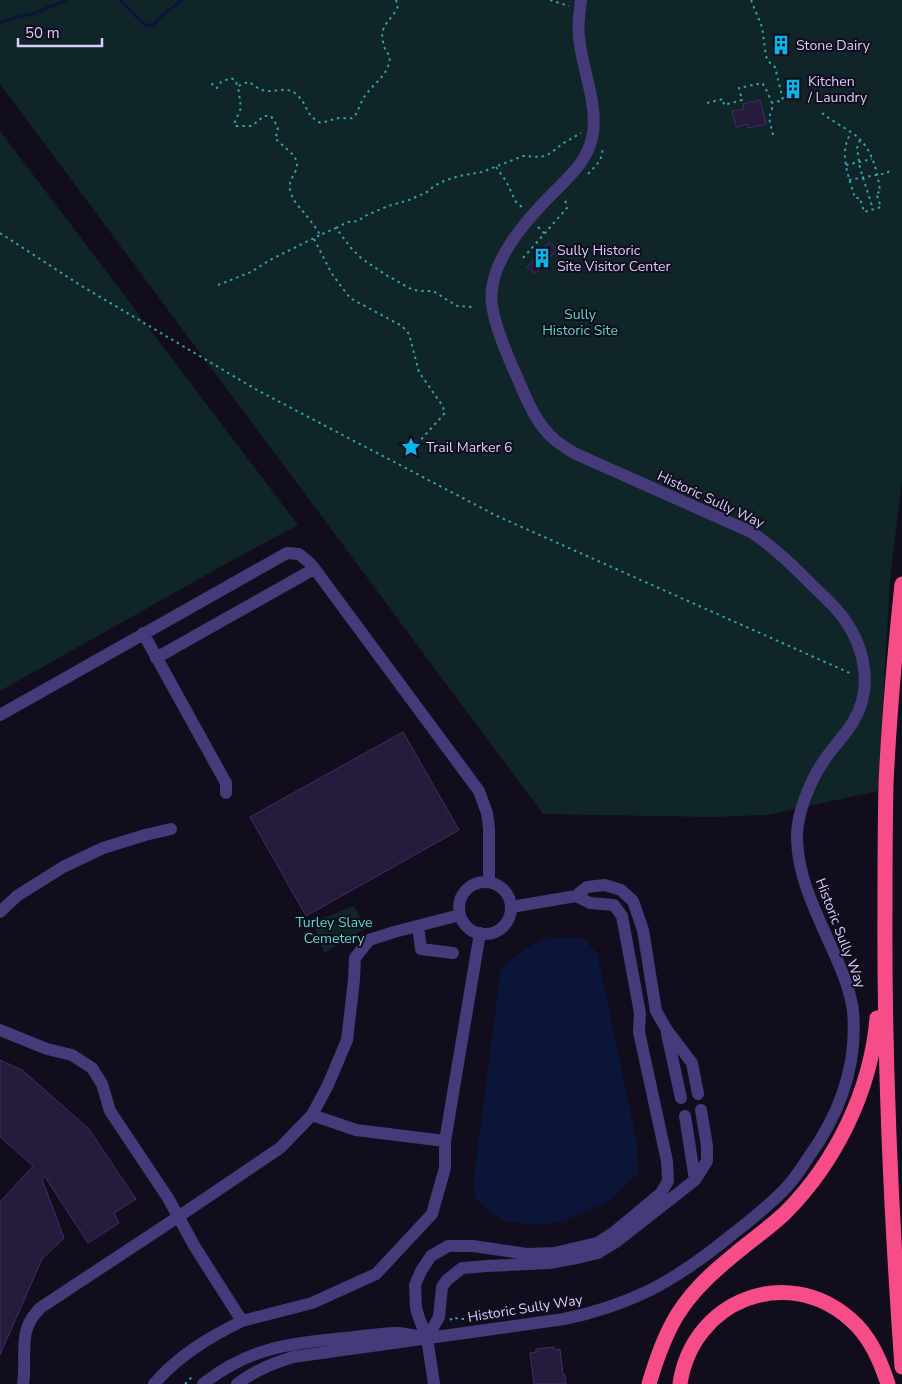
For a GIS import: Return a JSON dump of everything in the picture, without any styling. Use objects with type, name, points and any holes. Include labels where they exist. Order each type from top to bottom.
[{"type":"highway","points":[[902,584],[893,672],[886,776],[885,949],[885,1042],[889,1153],[902,1367]]},
{"type":"highway","points":[[650,1384],[661,1347],[684,1303],[694,1290],[719,1267],[785,1213],[815,1176],[844,1130],[860,1094],[870,1061],[885,949]]},
{"type":"highway","points":[[680,1384],[689,1351],[695,1340],[712,1320],[723,1311],[743,1300],[767,1293],[779,1292],[815,1298],[828,1304],[850,1319],[863,1333],[874,1350],[888,1384]]},
{"type":"street","points":[[580,4],[577,27],[590,90],[595,121],[594,129]]},
{"type":"street","name":"Historic Sully Way","points":[[236,1384],[276,1362],[293,1357],[564,1320],[599,1311],[648,1292],[698,1261],[769,1205],[792,1181],[817,1146],[846,1086],[853,1043],[853,1011],[844,977],[815,910],[800,868],[798,828],[804,803],[816,774],[853,721],[863,698],[865,672],[859,645],[838,611],[765,541],[751,532],[574,453],[556,441],[540,423],[519,381],[499,334],[491,304],[493,283],[503,255],[520,230],[581,164],[588,151],[594,129]]},
{"type":"street","points":[[0,714],[288,552],[299,554],[314,569],[479,791],[487,813],[489,828],[489,882]]},
{"type":"street","points":[[156,658],[314,569]]},
{"type":"street","points":[[143,633],[226,783],[226,793]]},
{"type":"street","points":[[0,912],[17,896],[63,867],[103,848],[170,829]]},
{"type":"street","points":[[480,882],[489,882],[496,884],[507,893],[511,907],[507,922],[502,928],[495,932],[480,933],[467,927],[460,915],[459,906],[461,898],[472,885],[480,882]]},
{"type":"street","points":[[511,907],[576,896],[587,887],[605,885],[621,890],[633,901],[643,930],[656,1011],[666,1030],[692,1063],[698,1094]]},
{"type":"street","points":[[434,1384],[427,1338],[416,1308],[415,1285],[431,1256],[448,1246],[473,1246],[527,1254],[554,1253],[597,1242],[613,1233],[661,1193],[668,1180],[667,1161],[639,1032],[640,1013],[622,916],[614,905],[590,903],[576,896]]},
{"type":"street","points":[[24,1384],[26,1331],[31,1319],[40,1308],[280,1148],[312,1115],[328,1085],[347,1040],[355,958],[369,940],[460,915]]},
{"type":"street","points":[[418,926],[421,949],[453,953]]},
{"type":"street","points":[[154,1384],[178,1360],[201,1343],[242,1321],[312,1303],[376,1274],[432,1214],[445,1168],[445,1142],[480,933]]},
{"type":"street","points":[[640,1013],[656,1011]]},
{"type":"street","points":[[0,1030],[48,1049],[72,1055],[92,1068],[102,1084],[110,1111],[168,1198],[195,1247],[242,1321]]},
{"type":"street","points":[[666,1030],[681,1098]]},
{"type":"street","points":[[427,1338],[439,1317],[442,1287],[447,1280],[462,1268],[549,1263],[598,1253],[616,1242],[695,1180],[707,1161],[707,1146],[701,1110]]},
{"type":"street","points":[[312,1115],[356,1130],[445,1142]]},
{"type":"street","points":[[684,1116],[695,1180]]},
{"type":"street","name":"Historic Sully Way","points":[[203,1384],[235,1362],[278,1347],[397,1333],[427,1338]]},
{"type":"path","points":[[238,86],[248,82],[262,90],[285,89],[296,93],[306,106],[309,115],[321,123],[352,118],[356,115],[365,95],[385,74],[389,64],[390,56],[386,52],[381,34],[383,28],[396,12],[398,6],[396,0]]},
{"type":"path","points":[[550,0],[563,5],[580,4]]},
{"type":"path","points":[[751,0],[762,27],[766,56],[768,61],[775,67],[783,100],[772,103]]},
{"type":"path","points":[[212,83],[212,86],[217,88],[221,82],[231,78],[235,80],[238,86],[241,108],[234,124],[236,126],[252,126],[264,116],[271,116],[278,128],[274,138],[292,153],[298,167],[289,185],[290,192],[295,202],[310,219],[320,235]]},
{"type":"path","points":[[707,104],[723,99],[724,105],[742,100],[739,88],[760,82],[765,87],[772,103],[769,118],[773,135]]},
{"type":"path","points":[[822,113],[851,133],[865,145],[877,174],[880,192],[876,193],[881,207],[873,210],[864,212],[860,198],[855,198],[849,180],[845,145],[851,133]]},
{"type":"path","points":[[218,285],[251,272],[270,260],[348,222],[358,221],[388,206],[409,200],[427,192],[434,186],[459,176],[482,172],[524,156],[541,157],[551,153],[577,135],[594,129]]},
{"type":"path","points":[[860,140],[857,148],[859,161],[873,210]]},
{"type":"path","points":[[846,165],[872,159]]},
{"type":"path","points":[[496,166],[516,202],[521,206]]},
{"type":"path","points":[[849,180],[886,174],[889,171]]},
{"type":"path","points":[[336,228],[361,258],[386,275],[411,289],[433,291],[457,306],[473,307]]},
{"type":"path","points":[[0,233],[80,285],[257,390],[497,516],[865,680]]},
{"type":"path","points":[[314,239],[332,274],[350,298],[402,326],[409,334],[419,372],[442,405],[445,413],[417,444]]},
{"type":"path","points":[[452,1320],[454,1317],[458,1319],[473,1319]]},
{"type":"green space","name":"Sully Historic Site","points":[[0,0],[902,0],[902,479],[890,580],[878,791],[767,815],[712,817],[543,814],[0,84]]},
{"type":"green space","points":[[0,131],[298,525],[0,691]]},
{"type":"green space","name":"Turley Slave Cemetery","points":[[354,906],[366,928],[324,953],[313,922]]},
{"type":"water","points":[[565,937],[584,939],[597,953],[637,1143],[638,1174],[610,1201],[560,1222],[533,1225],[507,1222],[488,1211],[476,1199],[473,1184],[501,968],[521,952],[541,940]]},
{"type":"building","name":"Stone Dairy","points":[[784,35],[788,52],[778,55],[773,38]]},
{"type":"building","name":"Kitchen / Laundry","points":[[796,79],[800,96],[789,98],[785,81]]},
{"type":"building","points":[[760,100],[766,124],[748,128],[747,124],[736,127],[732,111],[744,109],[743,104]]},
{"type":"building","name":"Sully Historic Site Visitor Center","points":[[549,242],[557,249],[535,274],[527,267]]},
{"type":"building","points":[[403,732],[459,830],[306,916],[250,817]]},
{"type":"building","points":[[0,1060],[22,1070],[88,1128],[136,1199],[114,1213],[119,1223],[88,1243],[45,1177],[42,1179],[64,1238],[42,1259],[0,1355],[0,1202],[33,1166],[0,1137]]},
{"type":"building","points":[[554,1347],[554,1350],[560,1349],[566,1384],[534,1384],[530,1353],[536,1352],[536,1349]]},
{"type":"waterway","points":[[0,22],[35,13],[66,0]]},
{"type":"waterway","points":[[120,0],[146,26],[154,24],[182,0]]},
{"type":"place","name":"Stone Dairy","points":[[781,45]]},
{"type":"place","name":"Kitchen / Laundry","points":[[793,89]]},
{"type":"place","name":"Sully Historic Site Visitor Center","points":[[542,258]]},
{"type":"place","name":"Trail Marker 6","points":[[411,447]]}]
